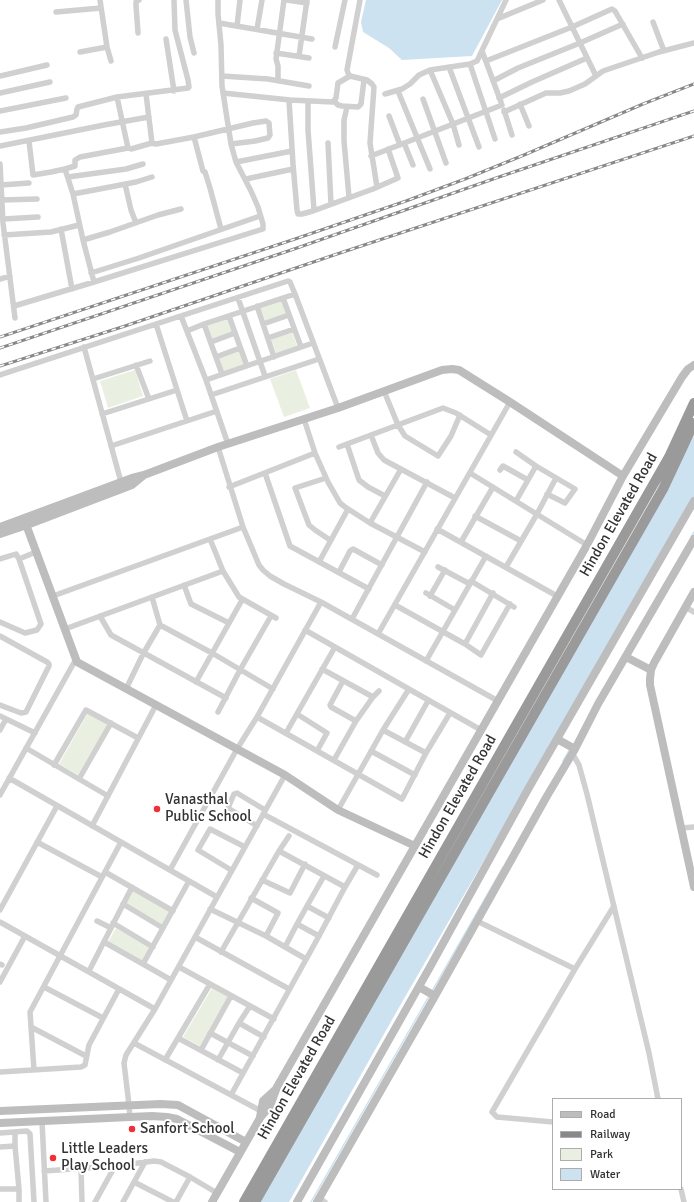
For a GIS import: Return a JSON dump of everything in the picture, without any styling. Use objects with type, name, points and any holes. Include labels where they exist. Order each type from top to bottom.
[{"type":"highway","name":"Hindon Elevated Road","points":[[244,1202],[665,464],[694,403]]},
{"type":"highway","name":"Hindon Elevated Road","points":[[255,1202],[663,489],[694,423]]},
{"type":"street","points":[[100,0],[107,47],[111,61]]},
{"type":"street","points":[[138,33],[136,2],[139,0]]},
{"type":"street","points":[[0,132],[26,128],[74,116],[76,115],[78,107],[117,97],[188,89],[189,86],[175,30],[174,0]]},
{"type":"street","points":[[186,0],[190,37],[194,53]]},
{"type":"street","points":[[14,306],[261,230],[264,227],[246,179],[236,162],[231,144],[223,93],[218,0]]},
{"type":"street","points":[[236,26],[240,0]]},
{"type":"street","points":[[257,29],[262,0]]},
{"type":"street","points":[[278,81],[276,53],[286,0],[307,2],[299,56]]},
{"type":"street","points":[[335,47],[345,0]]},
{"type":"street","points":[[350,76],[348,73],[348,64],[360,0]]},
{"type":"street","points":[[385,94],[398,91],[410,84],[419,75],[430,70],[470,64],[477,61],[506,0]]},
{"type":"street","points":[[497,19],[543,0]]},
{"type":"street","points":[[561,1],[596,76]]},
{"type":"street","points":[[56,12],[101,8]]},
{"type":"street","points":[[486,61],[572,27],[612,9],[615,11],[642,58]]},
{"type":"street","points":[[653,22],[664,51]]},
{"type":"street","points":[[219,23],[312,39]]},
{"type":"street","points":[[493,81],[518,68],[622,24]]},
{"type":"street","points":[[166,39],[174,91]]},
{"type":"street","points":[[504,112],[546,93],[569,92],[585,84],[604,71],[694,42]]},
{"type":"street","points":[[80,52],[107,47]]},
{"type":"street","points":[[482,51],[512,135]]},
{"type":"street","points":[[276,53],[309,58]]},
{"type":"street","points":[[499,98],[587,58]]},
{"type":"street","points":[[470,64],[495,139]]},
{"type":"street","points":[[0,76],[47,65]]},
{"type":"street","points":[[449,67],[469,118],[478,147]]},
{"type":"street","points":[[430,70],[459,145]]},
{"type":"street","points":[[222,76],[278,81],[309,86]]},
{"type":"street","points":[[334,101],[336,98],[338,83],[350,76],[372,84],[374,90],[370,129],[371,156],[377,187]]},
{"type":"street","points":[[223,93],[289,100],[334,101],[347,107],[357,107],[360,105],[364,80]]},
{"type":"street","points":[[0,93],[50,82]]},
{"type":"street","points":[[398,91],[430,169]]},
{"type":"street","points":[[146,94],[152,140],[151,143]]},
{"type":"street","points":[[117,97],[128,148]]},
{"type":"street","points":[[0,111],[66,98]]},
{"type":"street","points":[[423,99],[446,163]]},
{"type":"street","points":[[289,100],[297,212],[300,214],[331,204],[398,178],[388,149]]},
{"type":"street","points":[[308,101],[308,130],[314,210]]},
{"type":"street","points":[[520,104],[529,126]]},
{"type":"street","points":[[371,156],[502,105]]},
{"type":"street","points":[[347,107],[344,120],[344,141],[349,197]]},
{"type":"street","points":[[389,116],[413,164]]},
{"type":"street","points":[[0,146],[149,117]]},
{"type":"street","points":[[29,141],[33,175],[75,166],[75,160],[80,157],[128,148],[131,149],[151,143],[156,144],[194,137],[254,124],[269,123],[270,136],[268,138],[231,144]]},
{"type":"street","points":[[194,137],[202,172],[205,172],[221,229]]},
{"type":"street","points":[[328,143],[331,204]]},
{"type":"street","points":[[236,162],[292,151]]},
{"type":"street","points":[[68,177],[126,169],[143,164]]},
{"type":"street","points":[[0,168],[2,222],[15,318]]},
{"type":"street","points":[[65,169],[73,194],[79,225],[94,282]]},
{"type":"street","points":[[246,179],[293,169]]},
{"type":"street","points":[[73,194],[152,177]]},
{"type":"street","points":[[1,185],[29,183]]},
{"type":"street","points":[[125,184],[131,210],[136,223]]},
{"type":"street","points":[[1,200],[37,199]]},
{"type":"street","points":[[83,240],[136,223],[158,214],[181,209]]},
{"type":"street","points":[[91,272],[146,256],[260,216]]},
{"type":"street","points":[[2,222],[38,217]]},
{"type":"street","points":[[4,235],[45,232],[79,225]]},
{"type":"street","points":[[61,229],[72,289]]},
{"type":"street","points":[[0,279],[10,276]]},
{"type":"street","points":[[0,376],[84,347],[288,281],[295,294],[338,408]]},
{"type":"street","points":[[187,331],[295,294]]},
{"type":"street","points":[[238,298],[265,376]]},
{"type":"street","points":[[283,298],[301,348]]},
{"type":"street","points":[[257,306],[274,356]]},
{"type":"street","points":[[263,324],[289,315]]},
{"type":"street","points":[[181,316],[206,380],[228,444]]},
{"type":"street","points":[[229,316],[247,366]]},
{"type":"street","points":[[156,324],[187,421]]},
{"type":"street","points":[[204,324],[222,374]]},
{"type":"street","points":[[268,338],[294,329]]},
{"type":"street","points":[[211,342],[235,333]]},
{"type":"street","points":[[206,380],[313,343]]},
{"type":"street","points":[[84,347],[121,482]]},
{"type":"street","points":[[216,357],[240,348]]},
{"type":"street","points":[[211,395],[319,359]]},
{"type":"street","points":[[93,379],[150,361]]},
{"type":"street","points":[[136,365],[148,399]]},
{"type":"street","points":[[212,1202],[260,1115],[270,1106],[277,1088],[587,545],[623,476],[682,377],[688,369],[694,365]]},
{"type":"street","points":[[0,534],[121,482],[144,475],[218,447],[338,408],[442,370],[452,369],[459,370],[623,476]]},
{"type":"street","points":[[102,414],[177,390]]},
{"type":"street","points":[[384,391],[398,425],[405,436],[438,456],[451,436],[460,416]]},
{"type":"street","points":[[378,634],[510,402]]},
{"type":"street","points":[[338,447],[443,408],[460,416],[491,435]]},
{"type":"street","points":[[111,446],[217,411]]},
{"type":"street","points":[[304,419],[315,453],[337,499],[345,507],[370,523],[425,552]]},
{"type":"street","points":[[370,435],[378,453],[382,458],[455,498]]},
{"type":"street","points":[[347,444],[359,480],[385,496]]},
{"type":"street","points":[[218,447],[229,487],[243,527],[259,565],[263,570],[284,584],[321,602],[498,700]]},
{"type":"street","points":[[516,452],[536,466],[575,489],[565,503],[547,494]]},
{"type":"street","points":[[229,487],[315,453]]},
{"type":"street","points":[[500,470],[503,466],[528,480]]},
{"type":"street","points":[[516,502],[536,466]]},
{"type":"street","points":[[370,523],[400,469]]},
{"type":"street","points":[[265,473],[291,547],[368,589]]},
{"type":"street","points":[[470,473],[587,545]]},
{"type":"street","points":[[0,527],[26,522],[132,485],[144,475]]},
{"type":"street","points":[[326,478],[295,488],[309,525],[330,540]]},
{"type":"street","points":[[506,567],[556,478]]},
{"type":"street","points":[[352,619],[427,482]]},
{"type":"street","points":[[461,542],[493,487]]},
{"type":"street","points":[[320,1201],[427,992],[527,791],[561,741],[694,501]]},
{"type":"street","points":[[318,562],[348,509]]},
{"type":"street","points":[[475,516],[521,541]]},
{"type":"street","points":[[26,522],[77,662],[285,775],[338,810],[415,846]]},
{"type":"street","points":[[53,596],[243,527]]},
{"type":"street","points":[[437,529],[557,596]]},
{"type":"street","points":[[210,539],[222,571],[236,594],[242,600],[274,617],[240,670],[218,712]]},
{"type":"street","points":[[297,1202],[427,992],[477,921],[694,539]]},
{"type":"street","points":[[339,572],[353,549],[382,565]]},
{"type":"street","points":[[19,559],[36,552]]},
{"type":"street","points":[[0,559],[16,554],[41,624],[37,630],[25,633],[0,622]]},
{"type":"street","points":[[426,661],[486,556]]},
{"type":"street","points":[[395,605],[465,644],[481,655],[512,605],[493,593],[438,567]]},
{"type":"street","points":[[444,570],[428,594],[454,610]]},
{"type":"street","points":[[65,629],[222,571]]},
{"type":"street","points":[[184,585],[191,604],[229,623]]},
{"type":"street","points":[[694,592],[651,670],[650,685],[694,887]]},
{"type":"street","points":[[465,644],[493,593]]},
{"type":"street","points":[[152,597],[160,625],[212,653],[273,689]]},
{"type":"street","points":[[196,682],[242,600]]},
{"type":"street","points":[[170,870],[321,602]]},
{"type":"street","points":[[685,607],[694,612]]},
{"type":"street","points":[[100,616],[111,635],[143,654],[226,698]]},
{"type":"street","points":[[126,689],[143,654],[160,625]]},
{"type":"street","points":[[305,630],[481,730]]},
{"type":"street","points":[[0,636],[49,664],[26,712],[21,713],[0,705]]},
{"type":"street","points":[[286,733],[335,647]]},
{"type":"street","points":[[626,657],[651,670]]},
{"type":"street","points":[[0,795],[76,659]]},
{"type":"street","points":[[322,669],[373,698]]},
{"type":"street","points":[[343,681],[330,705],[356,721]]},
{"type":"street","points":[[338,810],[383,730],[409,689]]},
{"type":"street","points":[[334,760],[356,721],[379,691]]},
{"type":"street","points":[[405,742],[428,701]]},
{"type":"street","points":[[92,826],[156,705]]},
{"type":"street","points":[[54,765],[86,710],[138,738]]},
{"type":"street","points":[[257,717],[402,799],[426,753],[450,713]]},
{"type":"street","points":[[297,714],[327,733],[317,751]]},
{"type":"street","points":[[0,716],[35,733]]},
{"type":"street","points":[[0,730],[6,719]]},
{"type":"street","points":[[79,780],[111,723]]},
{"type":"street","points":[[383,730],[426,753]]},
{"type":"street","points":[[561,741],[573,750],[581,771],[649,1053],[658,1098]]},
{"type":"street","points":[[26,748],[108,796]]},
{"type":"street","points":[[371,751],[415,776]]},
{"type":"street","points":[[130,1117],[124,1063],[126,1055],[179,967],[231,870],[285,775]]},
{"type":"street","points":[[9,778],[217,897]]},
{"type":"street","points":[[257,826],[228,808],[234,794],[237,793],[264,812],[377,875]]},
{"type":"street","points":[[0,910],[57,806]]},
{"type":"street","points":[[681,828],[694,827]]},
{"type":"street","points":[[231,870],[198,850],[210,829],[245,847]]},
{"type":"street","points":[[221,952],[278,851],[289,836]]},
{"type":"street","points":[[37,842],[132,887],[173,911]]},
{"type":"street","points":[[34,1070],[30,1012],[121,842]]},
{"type":"street","points":[[278,851],[305,864],[345,887]]},
{"type":"street","points":[[262,880],[290,893],[305,864]]},
{"type":"street","points":[[231,1095],[358,865]]},
{"type":"street","points":[[285,947],[324,876]]},
{"type":"street","points":[[143,964],[189,881]]},
{"type":"street","points":[[89,971],[132,887]]},
{"type":"street","points":[[251,898],[278,913],[266,936]]},
{"type":"street","points":[[123,904],[163,928]]},
{"type":"street","points":[[307,906],[329,918]]},
{"type":"street","points":[[552,1122],[497,1117],[492,1112],[575,969],[614,906]]},
{"type":"street","points":[[210,909],[266,936],[306,959]]},
{"type":"street","points":[[97,921],[112,926],[153,947]]},
{"type":"street","points":[[477,921],[575,969]]},
{"type":"street","points":[[0,922],[155,1009]]},
{"type":"street","points":[[297,924],[319,936]]},
{"type":"street","points":[[0,982],[25,936]]},
{"type":"street","points":[[195,937],[289,989]]},
{"type":"street","points":[[104,942],[171,980]]},
{"type":"street","points":[[179,967],[274,1019]]},
{"type":"street","points":[[165,1060],[210,984]]},
{"type":"street","points":[[44,987],[103,1018]]},
{"type":"street","points":[[0,1072],[81,1067],[85,1065],[89,1044],[120,989]]},
{"type":"street","points":[[201,1050],[231,996]]},
{"type":"street","points":[[218,1060],[250,1006]]},
{"type":"street","points":[[239,1024],[264,1037]]},
{"type":"street","points":[[31,1027],[86,1056]]},
{"type":"street","points":[[210,1033],[253,1056]]},
{"type":"street","points":[[178,1038],[243,1073]]},
{"type":"street","points":[[134,1043],[231,1095],[260,1115]]},
{"type":"street","points":[[0,1111],[129,1105],[178,1105],[246,1142]]},
{"type":"street","points":[[0,1123],[152,1116],[177,1119],[240,1152]]},
{"type":"street","points":[[42,1121],[46,1202]]},
{"type":"street","points":[[0,1133],[27,1132],[30,1134],[34,1202]]},
{"type":"street","points":[[15,1133],[19,1202]]},
{"type":"street","points":[[0,1147],[15,1146]]},
{"type":"street","points":[[44,1171],[115,1166],[154,1161],[161,1162],[217,1193]]},
{"type":"street","points":[[125,1201],[145,1162]]},
{"type":"street","points":[[95,1202],[115,1166]]},
{"type":"street","points":[[81,1168],[82,1202]]},
{"type":"street","points":[[134,1182],[175,1202],[190,1177]]},
{"type":"street","points":[[0,1189],[19,1189]]},
{"type":"street","points":[[681,1190],[684,1202]]},
{"type":"green space","points":[[282,300],[286,314],[265,321],[260,307]]},
{"type":"green space","points":[[228,318],[233,332],[211,340],[206,325]]},
{"type":"green space","points":[[292,332],[297,346],[276,353],[271,339]]},
{"type":"green space","points":[[239,350],[244,365],[223,372],[218,358]]},
{"type":"green space","points":[[135,370],[143,396],[108,408],[100,381]]},
{"type":"green space","points":[[296,370],[310,408],[284,417],[270,379]]},
{"type":"green space","points":[[88,713],[108,724],[78,775],[59,764]]},
{"type":"green space","points":[[133,890],[170,911],[163,925],[126,904]]},
{"type":"green space","points":[[116,928],[150,947],[142,961],[108,942]]},
{"type":"green space","points":[[212,988],[228,997],[200,1046],[183,1037]]},
{"type":"water","points":[[366,0],[502,0],[472,56],[402,60],[389,48],[363,32],[361,22]]},
{"type":"water","points":[[694,436],[694,499],[401,1004],[289,1202],[256,1202],[521,731]]},
{"type":"waterway","points":[[691,537],[694,532]]},
{"type":"waterway","points":[[563,761],[570,749]]},
{"type":"waterway","points":[[432,991],[503,867]]},
{"type":"waterway","points":[[311,1202],[429,996]]},
{"type":"railway","points":[[0,337],[406,201],[465,179],[694,84]]},
{"type":"railway","points":[[0,348],[297,248],[496,178],[694,111]]},
{"type":"railway","points":[[0,366],[125,326],[694,136]]},
{"type":"place","name":"Vanasthal Public School","points":[[157,809]]},
{"type":"place","name":"Sanfort School","points":[[132,1129]]},
{"type":"place","name":"Little Leaders Play School","points":[[53,1158]]}]
